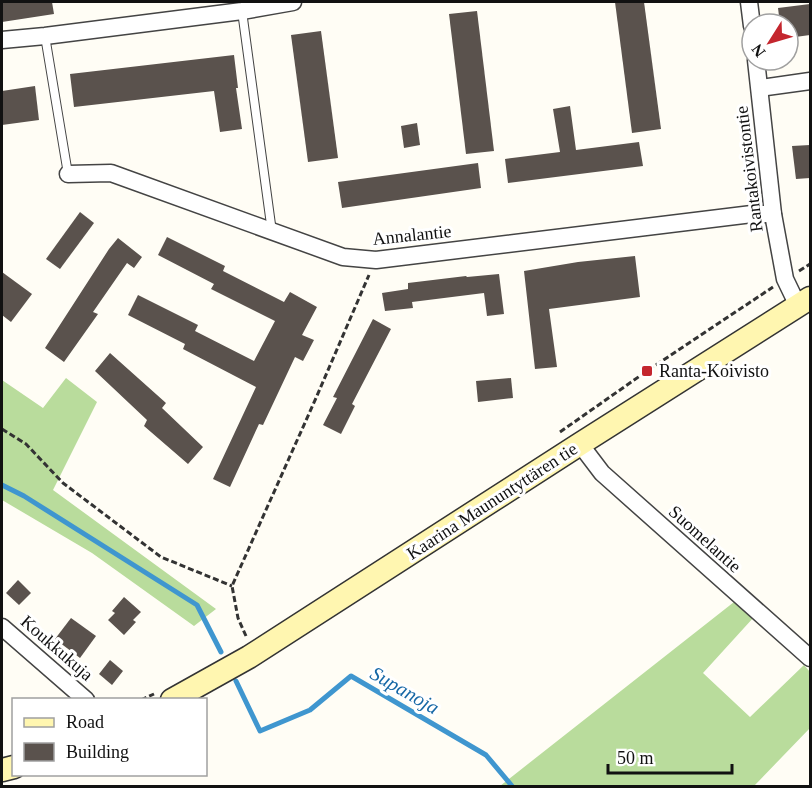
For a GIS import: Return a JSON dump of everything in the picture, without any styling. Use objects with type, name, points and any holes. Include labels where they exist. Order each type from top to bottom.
[{"type":"main road","name":"Kaarina Maununtyttären tie","points":[[174,698],[249,657],[804,302]]},
{"type":"street","points":[[2,40],[242,11],[293,2]]},
{"type":"street","name":"Rantakoivistontie","points":[[758,72],[772,214],[785,279],[804,302]]},
{"type":"street","points":[[760,88],[810,81]]},
{"type":"street","name":"Annalantie","points":[[68,174],[111,173],[343,257],[376,260],[752,214],[772,214]]},
{"type":"street","name":"Suomelantie","points":[[580,444],[602,473],[810,658]]},
{"type":"street","name":"Koukkukuja","points":[[2,627],[85,698]]},
{"type":"lane","points":[[242,11],[272,232]]},
{"type":"lane","points":[[45,36],[68,174]]},
{"type":"path","points":[[248,641],[238,618],[232,586],[376,260]]},
{"type":"path","points":[[2,429],[26,444],[63,483],[160,557],[232,586]]},
{"type":"green space","points":[[66,378],[97,402],[53,490],[216,609],[194,626],[92,553],[2,500],[2,380],[43,408]]},
{"type":"green space","points":[[734,602],[754,617],[703,673],[750,717],[804,665],[810,672],[810,728],[754,786],[500,786]]},
{"type":"building","points":[[2,2],[52,2],[54,14],[2,22]]},
{"type":"building","points":[[615,2],[644,2],[661,129],[632,133]]},
{"type":"building","points":[[810,4],[810,35],[800,36],[800,12],[778,12],[778,8]]},
{"type":"building","points":[[477,11],[494,151],[466,154],[449,14]]},
{"type":"building","points":[[321,31],[338,158],[308,162],[291,35]]},
{"type":"building","points":[[234,55],[242,129],[220,132],[214,91],[74,107],[70,74]]},
{"type":"building","points":[[35,86],[39,120],[2,125],[2,91]]},
{"type":"building","points":[[570,106],[576,150],[639,142],[643,166],[508,183],[505,159],[560,152],[553,109]]},
{"type":"building","points":[[417,123],[420,145],[404,148],[401,126]]},
{"type":"building","points":[[810,145],[810,178],[796,179],[792,146]]},
{"type":"building","points":[[478,163],[481,188],[342,208],[338,182]]},
{"type":"building","points":[[80,212],[94,223],[60,269],[46,259]]},
{"type":"building","points":[[167,237],[225,266],[223,271],[284,302],[290,292],[317,307],[302,335],[314,340],[303,361],[295,357],[263,425],[259,424],[230,487],[213,479],[256,387],[183,349],[185,344],[128,315],[138,295],[198,325],[195,331],[254,361],[275,321],[211,289],[214,284],[158,255]]},
{"type":"building","points":[[118,238],[142,257],[134,268],[127,263],[93,312],[98,314],[64,362],[45,348]]},
{"type":"building","points":[[635,256],[640,297],[549,309],[557,367],[535,369],[524,271]]},
{"type":"building","points":[[2,272],[32,294],[11,322],[2,315]]},
{"type":"building","points":[[499,274],[504,314],[487,316],[484,293],[412,302],[413,308],[385,311],[382,293],[408,289],[408,283]]},
{"type":"building","points":[[373,319],[391,329],[352,404],[355,406],[341,434],[323,425],[337,398],[333,397]]},
{"type":"building","points":[[110,353],[166,403],[162,408],[203,447],[188,464],[144,426],[147,420],[95,371]]},
{"type":"building","points":[[511,378],[513,398],[478,402],[476,381]]},
{"type":"building","points":[[18,580],[31,593],[19,605],[6,593]]},
{"type":"building","points":[[124,597],[141,612],[133,620],[136,622],[124,635],[108,620],[115,613],[112,611]]},
{"type":"building","points":[[71,618],[96,636],[80,658],[55,639]]},
{"type":"building","points":[[110,660],[123,671],[112,685],[99,674]]},
{"type":"waterway","points":[[2,485],[24,496],[197,605],[221,652]]},
{"type":"waterway","name":"Supanoja","points":[[236,681],[260,731],[310,710],[351,676],[486,755],[512,786]]},
{"type":"place","name":"Ranta-Koivisto","points":[[647,371]]}]
